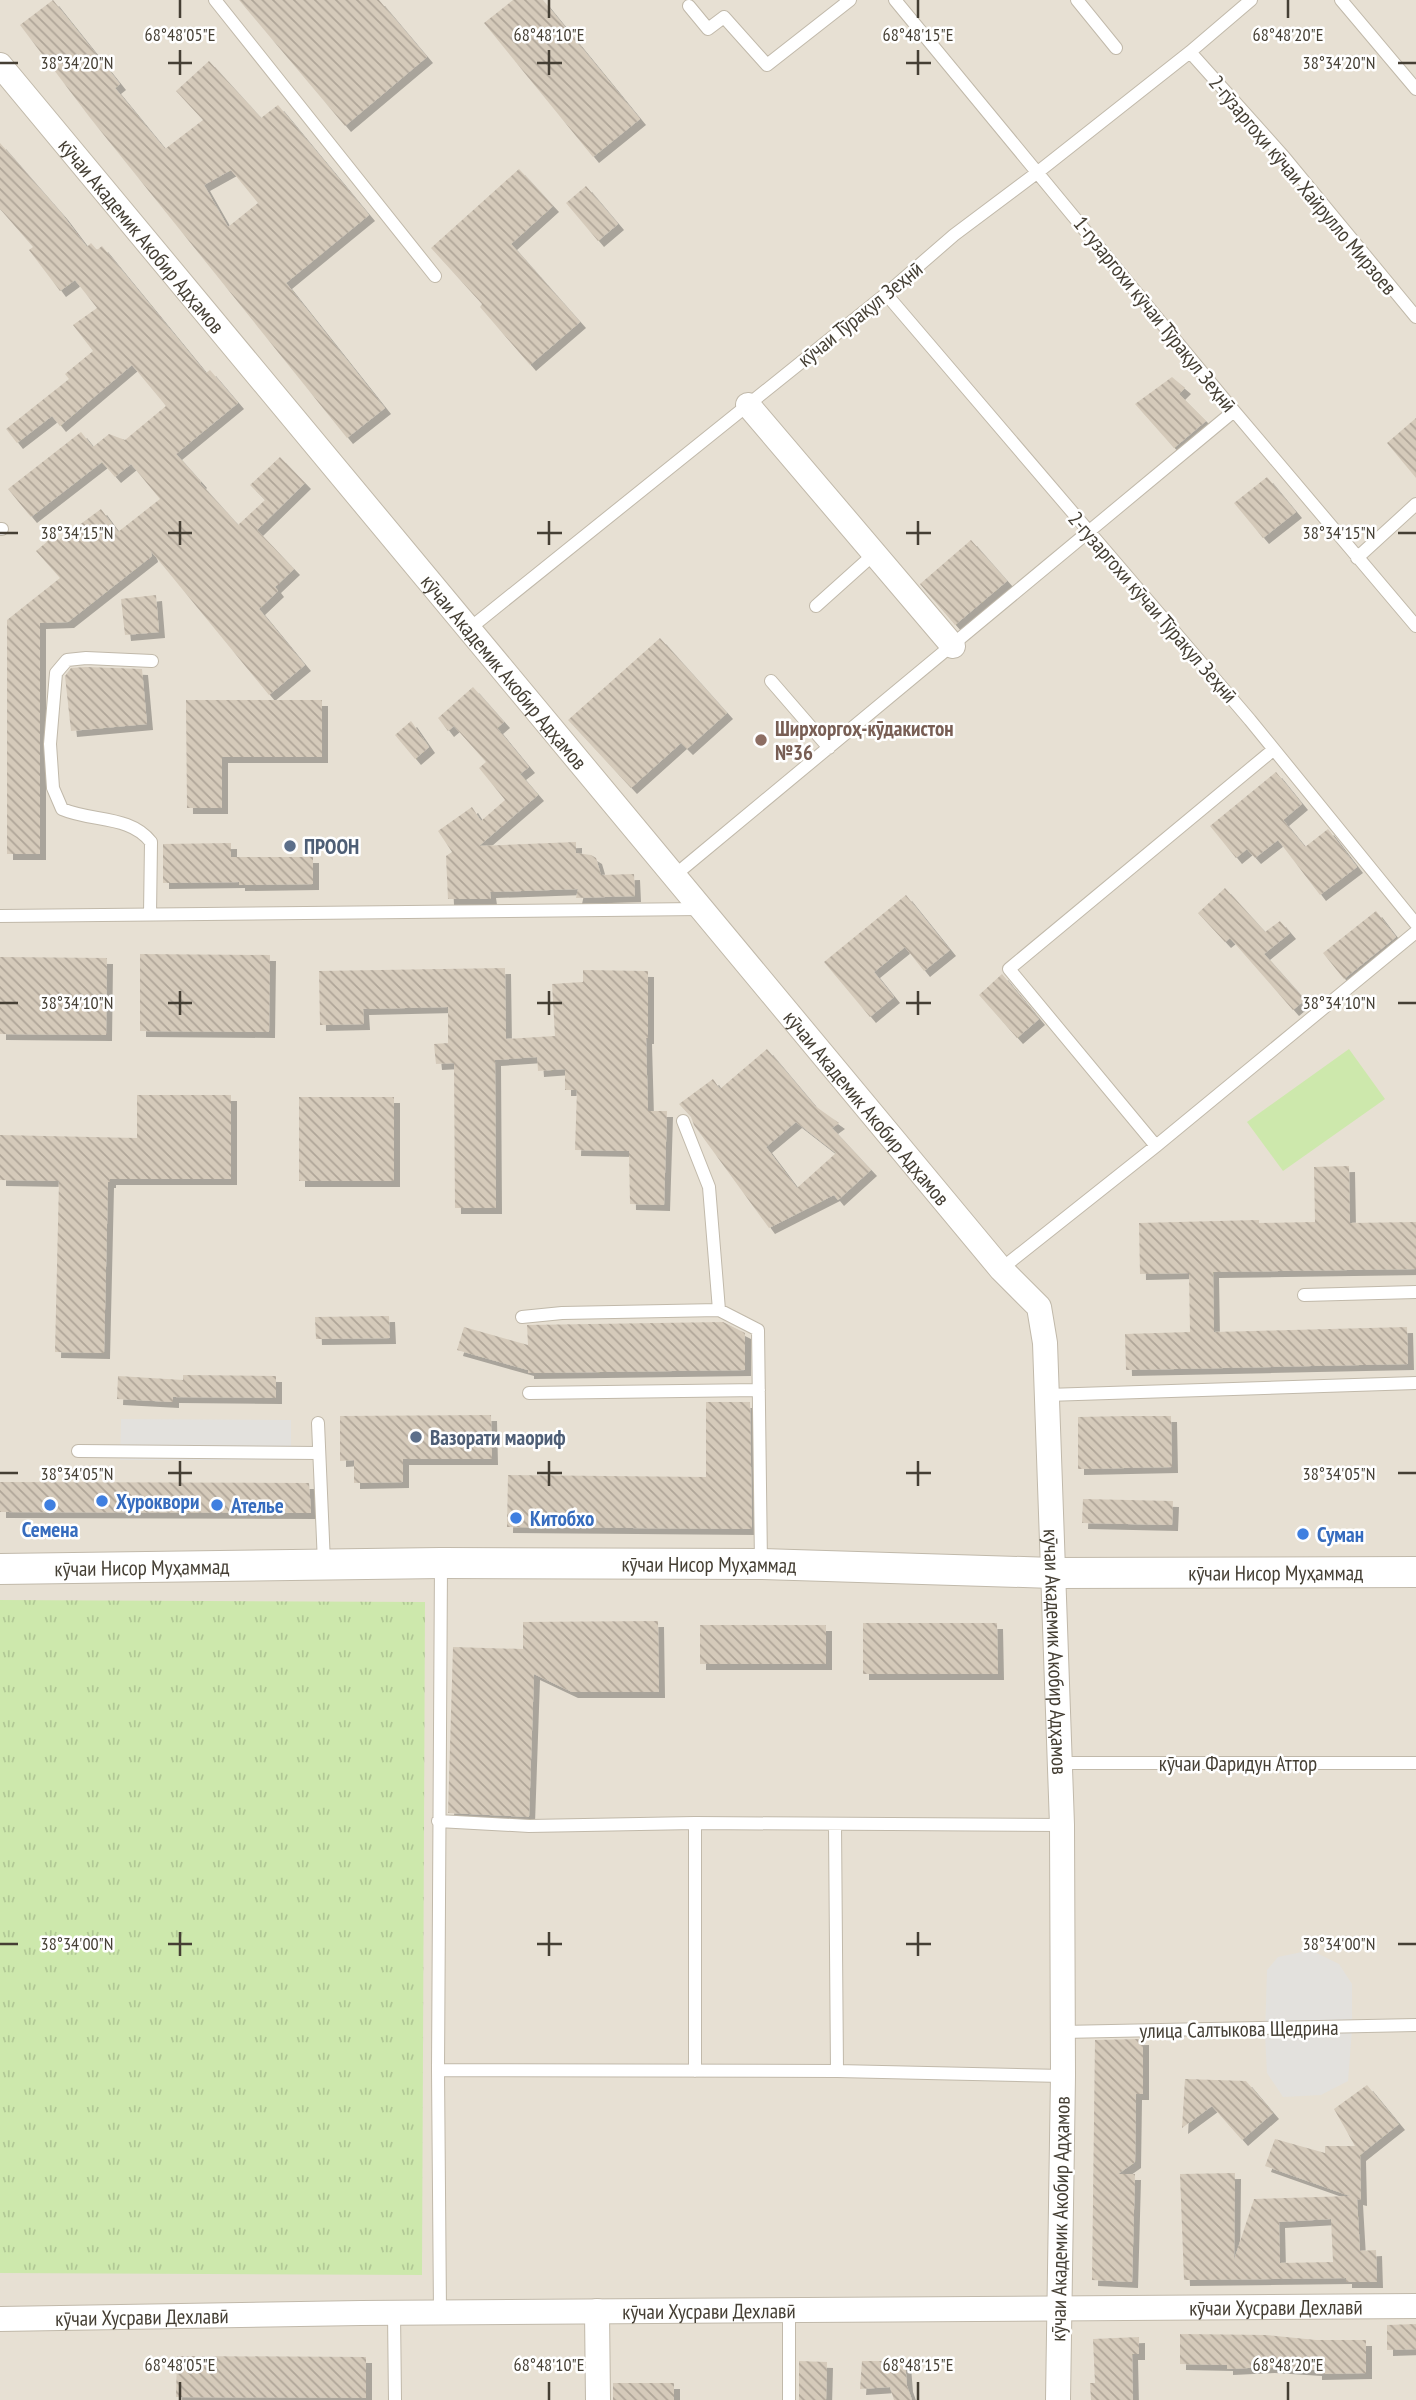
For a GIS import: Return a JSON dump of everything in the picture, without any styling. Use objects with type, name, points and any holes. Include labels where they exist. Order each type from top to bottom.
[{"type":"street","name":"кӯчаи Академик Акобир Адҳамов","points":[[0,65],[1001,1269],[1039,1307],[1045,1343],[1061,1763],[1063,2076],[1058,2400]]},
{"type":"street","points":[[748,405],[953,646]]},
{"type":"street","name":"кӯчаи Нисор Муҳаммад","points":[[0,1569],[441,1563],[761,1564],[1053,1573],[1416,1572]]},
{"type":"street","name":"кӯчаи Хусрави Дехлавӣ","points":[[0,2319],[440,2312],[1416,2306]]},
{"type":"street","points":[[597,2311],[598,2400]]},
{"type":"lane","points":[[215,0],[435,276]]},
{"type":"lane","points":[[689,6],[708,29],[724,17],[767,65],[850,0]]},
{"type":"lane","name":"1-гузаргохи кӯчаи Тӯрақул Зеҳнӣ","points":[[895,0],[1234,411],[1416,626]]},
{"type":"lane","points":[[1077,0],[1116,47]]},
{"type":"lane","name":"кӯчаи Тӯрақул Зеҳнӣ","points":[[469,629],[886,294],[954,235],[1190,52],[1251,0]]},
{"type":"lane","points":[[1341,0],[1416,89]]},
{"type":"lane","name":"2-гӯзаргоҳи кӯчаи Хайрулло Мирзоев","points":[[1190,52],[1284,157],[1416,317]]},
{"type":"lane","name":"2-гузаргохи кӯчаи Тӯрақул Зеҳнӣ","points":[[886,294],[1250,720],[1416,924]]},
{"type":"lane","points":[[675,875],[1234,411]]},
{"type":"lane","points":[[1357,558],[1416,504]]},
{"type":"lane","points":[[816,606],[874,554]]},
{"type":"lane","points":[[150,914],[151,842],[142,831],[108,819],[79,816],[62,809],[53,788],[50,744],[56,673],[67,660],[86,658],[152,661]]},
{"type":"lane","points":[[771,681],[829,748]]},
{"type":"lane","points":[[1156,1146],[1009,969],[1273,750]]},
{"type":"lane","points":[[0,916],[702,909]]},
{"type":"lane","points":[[1001,1269],[1156,1146],[1416,932]]},
{"type":"lane","points":[[683,1121],[709,1186],[719,1310]]},
{"type":"lane","points":[[1304,1295],[1416,1292]]},
{"type":"lane","points":[[522,1317],[562,1313],[719,1310],[758,1330],[761,1564]]},
{"type":"lane","points":[[1047,1395],[1416,1383]]},
{"type":"lane","points":[[529,1393],[759,1390]]},
{"type":"lane","points":[[318,1423],[324,1564]]},
{"type":"lane","points":[[78,1451],[319,1453]]},
{"type":"lane","points":[[440,2312],[438,1821],[441,1563]]},
{"type":"lane","name":"кӯчаи Фаридун Аттор","points":[[1061,1763],[1416,1763]]},
{"type":"lane","points":[[438,1821],[529,1826],[695,1823],[1062,1825]]},
{"type":"lane","points":[[695,1823],[695,2071]]},
{"type":"lane","points":[[835,1825],[837,2071]]},
{"type":"lane","name":"улица Салтыкова Щедрина","points":[[1062,2032],[1416,2025]]},
{"type":"lane","points":[[438,2070],[837,2071],[1063,2076]]},
{"type":"lane","points":[[789,2309],[789,2400]]},
{"type":"lane","points":[[394,2313],[395,2400]]},
{"type":"shaded area","points":[[0,0],[1416,0],[1416,2400],[0,2400]]},
{"type":"shaded area","points":[[121,1419],[291,1420],[291,1460],[120,1460]]},
{"type":"shaded area","points":[[1311,1950],[1339,1964],[1352,1984],[1348,2081],[1321,2095],[1283,2097],[1267,2073],[1267,1970],[1278,1957]]},
{"type":"green space","points":[[1349,1049],[1385,1099],[1283,1171],[1247,1122]]},
{"type":"green space","points":[[0,1600],[425,1602],[422,2275],[0,2273]]},
{"type":"building","points":[[53,0],[120,84],[115,88],[165,149],[203,120],[176,91],[209,61],[261,118],[278,105],[369,215],[286,283],[385,408],[347,438],[91,119],[20,25]],"holes":[[[231,170],[258,203],[228,227],[204,185]]]},
{"type":"building","points":[[239,0],[379,0],[427,57],[345,126]]},
{"type":"building","points":[[513,0],[543,0],[640,119],[593,157],[484,23]]},
{"type":"building","points":[[0,143],[87,247],[91,243],[97,250],[102,246],[206,373],[210,370],[238,403],[176,454],[200,483],[238,525],[265,500],[250,485],[280,457],[305,483],[257,530],[294,569],[275,587],[278,591],[259,609],[305,665],[269,695],[151,551],[152,556],[68,622],[40,623],[40,854],[7,854],[7,620],[60,578],[36,551],[55,535],[59,540],[101,509],[118,532],[160,499],[131,464],[115,477],[102,462],[31,517],[8,489],[81,432],[93,447],[109,434],[125,440],[166,406],[132,365],[60,426],[52,416],[17,443],[6,429],[69,379],[65,374],[93,351],[73,325],[97,308],[75,280],[60,291],[29,250],[33,247],[0,209]]},
{"type":"building","points":[[519,169],[553,206],[511,244],[580,322],[530,365],[480,307],[482,304],[431,248]]},
{"type":"building","points":[[586,186],[618,224],[598,241],[566,203]]},
{"type":"building","points":[[1172,377],[1185,388],[1179,394],[1206,421],[1174,448],[1135,404]]},
{"type":"building","points":[[1416,418],[1416,478],[1387,443]]},
{"type":"building","points":[[1267,477],[1296,512],[1263,538],[1234,503]]},
{"type":"building","points":[[971,540],[1007,581],[955,625],[920,584]]},
{"type":"building","points":[[156,595],[159,632],[125,635],[121,599]]},
{"type":"building","points":[[660,638],[727,713],[687,749],[681,743],[631,788],[568,720]]},
{"type":"building","points":[[71,668],[142,669],[147,724],[71,731],[65,676]]},
{"type":"building","points":[[473,687],[504,722],[497,728],[529,767],[520,774],[538,795],[479,846],[576,842],[576,853],[596,858],[601,875],[634,874],[635,896],[576,898],[578,889],[490,892],[491,899],[448,899],[446,856],[452,852],[438,831],[472,807],[481,821],[505,800],[479,768],[486,762],[454,726],[448,731],[438,718]]},
{"type":"building","points":[[186,700],[322,700],[322,757],[222,757],[222,808],[187,808]]},
{"type":"building","points":[[411,721],[429,747],[415,759],[395,735]]},
{"type":"building","points":[[1276,772],[1302,804],[1283,820],[1305,847],[1328,829],[1357,867],[1320,895],[1278,840],[1255,858],[1247,849],[1236,858],[1210,826]]},
{"type":"building","points":[[231,843],[231,857],[313,857],[313,884],[163,883],[163,844]]},
{"type":"building","points":[[1225,888],[1265,932],[1280,921],[1290,933],[1264,954],[1305,1000],[1293,1010],[1230,938],[1225,942],[1198,913]]},
{"type":"building","points":[[906,895],[950,950],[924,971],[905,947],[874,972],[894,997],[870,1017],[824,962]]},
{"type":"building","points":[[1376,911],[1396,937],[1344,979],[1323,953]]},
{"type":"building","points":[[140,954],[270,955],[269,1032],[140,1031]]},
{"type":"building","points":[[0,957],[107,958],[106,1035],[0,1034]]},
{"type":"building","points":[[505,968],[506,1039],[555,1036],[552,984],[583,982],[583,970],[648,971],[648,1111],[667,1111],[664,1205],[630,1204],[629,1151],[575,1150],[577,1090],[565,1090],[565,1069],[538,1071],[537,1057],[495,1060],[496,1208],[455,1208],[454,1063],[436,1064],[434,1044],[448,1043],[448,1007],[363,1009],[364,1024],[320,1025],[319,971]]},
{"type":"building","points":[[1002,974],[1039,1019],[1017,1038],[979,995]]},
{"type":"building","points":[[767,1049],[815,1106],[839,1123],[832,1128],[871,1170],[838,1200],[834,1195],[769,1228],[679,1104],[713,1079],[720,1089]],"holes":[[[796,1122],[836,1153],[797,1188],[766,1147]]]},
{"type":"building","points":[[137,1095],[231,1095],[231,1179],[110,1179],[104,1353],[55,1352],[59,1181],[0,1180],[0,1135],[137,1138]]},
{"type":"building","points":[[299,1097],[394,1097],[394,1181],[299,1181]]},
{"type":"building","points":[[1349,1166],[1350,1223],[1416,1222],[1416,1269],[1213,1272],[1214,1332],[1407,1327],[1408,1364],[1126,1370],[1125,1334],[1190,1332],[1189,1273],[1140,1274],[1139,1223],[1259,1220],[1259,1223],[1315,1222],[1314,1167]]},
{"type":"building","points":[[389,1316],[390,1338],[316,1339],[315,1317]]},
{"type":"building","points":[[723,1322],[745,1333],[745,1370],[528,1373],[528,1370],[457,1350],[464,1327],[528,1345],[527,1325]]},
{"type":"building","points":[[183,1375],[276,1376],[276,1398],[173,1397],[173,1402],[117,1399],[118,1376],[183,1380]]},
{"type":"building","points":[[706,1402],[750,1402],[752,1529],[507,1527],[508,1475],[706,1477]]},
{"type":"building","name":"Вазорати маориф","points":[[491,1415],[492,1459],[403,1459],[403,1482],[354,1483],[354,1460],[340,1461],[340,1416]]},
{"type":"building","points":[[1171,1416],[1172,1467],[1078,1469],[1078,1417]]},
{"type":"building","points":[[0,1482],[309,1483],[311,1513],[0,1512]]},
{"type":"building","points":[[1083,1499],[1173,1501],[1172,1525],[1082,1523]]},
{"type":"building","points":[[658,1621],[659,1692],[572,1692],[534,1674],[529,1817],[448,1813],[453,1647],[523,1649],[523,1622]]},
{"type":"building","points":[[863,1623],[997,1623],[998,1674],[863,1674]]},
{"type":"building","points":[[700,1625],[826,1625],[826,1664],[700,1664]]},
{"type":"building","points":[[1143,2039],[1143,2094],[1136,2094],[1135,2162],[1118,2174],[1135,2174],[1132,2282],[1092,2280],[1095,2040]]},
{"type":"building","points":[[1185,2079],[1246,2081],[1273,2113],[1242,2140],[1212,2106],[1182,2128]]},
{"type":"building","points":[[1367,2085],[1399,2124],[1360,2155],[1361,2200],[1357,2199],[1360,2251],[1376,2250],[1377,2282],[1346,2282],[1346,2278],[1184,2280],[1180,2174],[1235,2173],[1234,2260],[1254,2199],[1350,2196],[1265,2166],[1275,2139],[1325,2153],[1325,2146],[1355,2146],[1334,2109]],"holes":[[[1331,2219],[1333,2262],[1280,2263],[1279,2222]]]},
{"type":"building","points":[[1416,2324],[1416,2349],[1387,2350],[1387,2325]]},
{"type":"building","points":[[1180,2334],[1366,2340],[1366,2373],[1316,2374],[1316,2370],[1269,2367],[1227,2369],[1227,2365],[1180,2364]]},
{"type":"building","points":[[1139,2337],[1139,2354],[1132,2354],[1133,2400],[1091,2400],[1090,2383],[1095,2383],[1093,2339]]},
{"type":"building","points":[[177,2356],[366,2357],[366,2398],[176,2397]]},
{"type":"building","points":[[799,2361],[827,2362],[826,2400],[799,2400]]},
{"type":"building","points":[[862,2361],[905,2361],[907,2386],[912,2400],[894,2400],[890,2387],[860,2389]]},
{"type":"building","points":[[613,2383],[674,2383],[674,2400],[613,2400]]},
{"type":"place","name":"Ширхоргоҳ-кӯдакистон №36","points":[[761,740]]},
{"type":"place","name":"ПРООН","points":[[290,846]]},
{"type":"place","name":"Вазорати маориф","points":[[416,1437]]},
{"type":"place","name":"Хуроквори","points":[[102,1501]]},
{"type":"place","name":"Семена","points":[[50,1505]]},
{"type":"place","name":"Ателье","points":[[217,1505]]},
{"type":"place","name":"Китобхо","points":[[516,1518]]},
{"type":"place","name":"Суман","points":[[1303,1534]]}]
